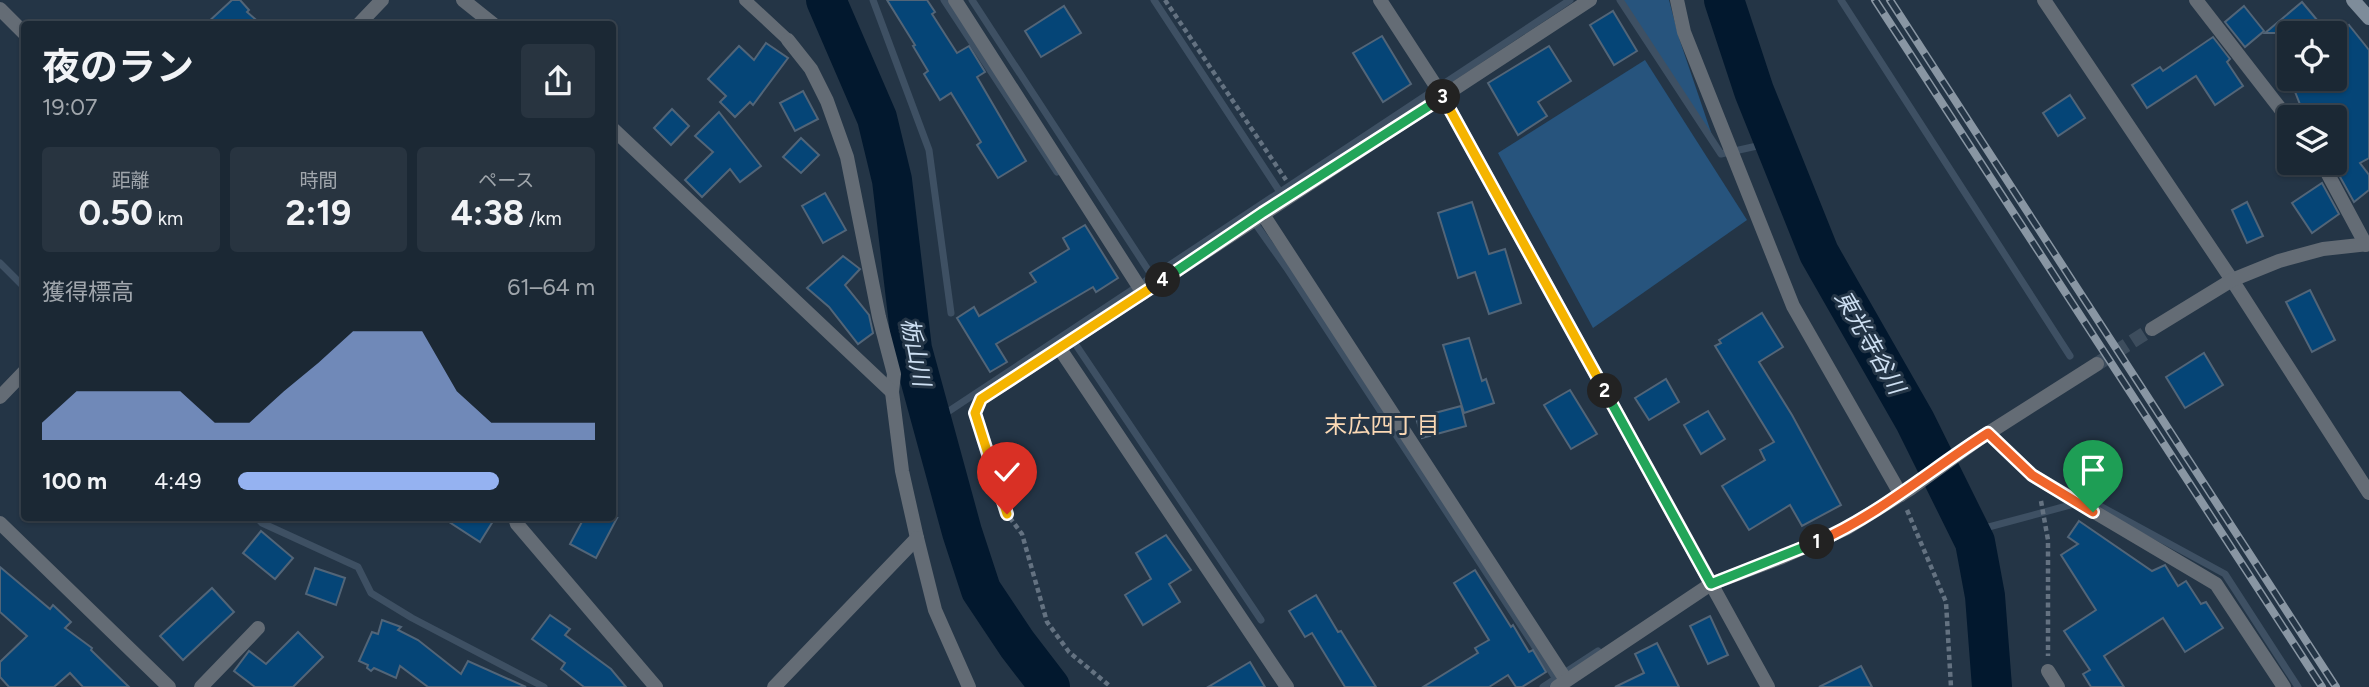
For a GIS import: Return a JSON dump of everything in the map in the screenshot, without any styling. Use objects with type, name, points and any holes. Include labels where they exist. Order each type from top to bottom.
[{"type":"main road","points":[[2353,0],[2369,18]]},
{"type":"street","points":[[362,21],[382,0]]},
{"type":"street","points":[[463,0],[489,21]]},
{"type":"street","points":[[955,0],[1143,293]]},
{"type":"street","points":[[1380,0],[1443,97],[1768,687]]},
{"type":"street","points":[[981,399],[1590,0]]},
{"type":"street","points":[[1677,0],[1685,32],[1793,306],[1906,492]]},
{"type":"street","points":[[2044,0],[2232,280],[2369,493]]},
{"type":"street","points":[[2196,0],[2277,105]]},
{"type":"street","points":[[0,9],[21,30]]},
{"type":"street","points":[[788,40],[811,69],[822,90],[847,157],[879,317],[894,374],[892,392],[902,471],[917,538],[935,610],[969,687]]},
{"type":"street","points":[[616,132],[892,392]]},
{"type":"street","points":[[2152,329],[2232,280],[2279,261],[2323,249],[2368,244],[2329,175]]},
{"type":"street","points":[[1262,213],[1562,684],[1711,584],[1780,558],[1847,528],[1906,492],[1984,436],[2097,364]]},
{"type":"street","points":[[1060,349],[1287,687]]},
{"type":"street","points":[[0,397],[21,375]]},
{"type":"street","points":[[2032,475],[2216,584],[2284,687]]},
{"type":"street","points":[[516,521],[656,687]]},
{"type":"street","points":[[0,523],[169,687]]},
{"type":"street","points":[[774,687],[917,538]]},
{"type":"street","points":[[201,687],[258,628]]},
{"type":"street","points":[[2048,671],[2058,687]]},
{"type":"lane","points":[[745,0],[788,40]]},
{"type":"path","points":[[1165,0],[1294,192]]},
{"type":"path","points":[[981,399],[975,413],[1007,514],[1022,534],[1047,622],[1069,652],[1111,687]]},
{"type":"path","points":[[1984,436],[2032,475],[2040,495],[2048,540],[2048,671]]},
{"type":"path","points":[[1906,492],[1946,602],[1951,687]]},
{"type":"shaded area","points":[[1620,0],[1669,0],[1715,144]]},
{"type":"shaded area","points":[[1645,60],[1747,220],[1593,328],[1498,153]]},
{"type":"building","points":[[232,0],[240,0],[249,10],[247,12],[258,21],[209,21]]},
{"type":"building","points":[[887,0],[927,0],[935,12],[932,14],[957,53],[969,46],[985,72],[977,77],[1026,161],[998,178],[977,145],[981,142],[951,93],[940,100],[924,74],[928,71],[913,46],[915,45]]},
{"type":"building","points":[[2302,2],[2318,21],[2279,21]]},
{"type":"building","points":[[1064,6],[1081,33],[1041,57],[1025,31]]},
{"type":"building","points":[[2244,6],[2264,31],[2245,47],[2225,22]]},
{"type":"building","points":[[1613,11],[1637,51],[1614,65],[1590,25]]},
{"type":"building","points":[[2277,23],[2277,33],[2265,33]]},
{"type":"building","points":[[2349,25],[2369,50],[2369,158],[2360,163],[2369,175],[2369,190],[2354,202],[2339,175],[2347,175],[2347,105],[2300,105],[2295,91],[2347,91]]},
{"type":"building","points":[[1382,36],[1411,84],[1383,102],[1353,53]]},
{"type":"building","points":[[2213,37],[2230,59],[2227,62],[2243,86],[2215,105],[2196,76],[2147,108],[2132,85],[2160,67],[2163,71]]},
{"type":"building","points":[[766,43],[788,58],[753,105],[750,102],[735,117],[720,102],[726,96],[708,79],[739,46],[754,60]]},
{"type":"building","points":[[1549,46],[1571,81],[1538,102],[1547,116],[1518,135],[1488,83]]},
{"type":"building","points":[[803,91],[818,119],[795,131],[780,103]]},
{"type":"building","points":[[2070,95],[2085,118],[2058,136],[2043,113]]},
{"type":"building","points":[[672,109],[689,126],[671,145],[654,128]]},
{"type":"building","points":[[719,112],[761,166],[740,182],[730,169],[702,197],[685,180],[713,152],[695,136]]},
{"type":"building","points":[[801,138],[819,155],[801,173],[783,157]]},
{"type":"building","points":[[2322,183],[2339,214],[2312,233],[2292,203]]},
{"type":"building","points":[[825,193],[846,230],[823,243],[802,206]]},
{"type":"building","points":[[1472,202],[1489,254],[1505,249],[1521,303],[1489,314],[1475,272],[1458,278],[1438,213]]},
{"type":"building","points":[[2247,202],[2263,236],[2247,243],[2232,210]]},
{"type":"building","points":[[1085,225],[1118,278],[1096,292],[1093,287],[996,344],[1007,362],[990,372],[957,318],[974,307],[979,316],[1036,282],[1030,273],[1069,249],[1063,238]]},
{"type":"building","points":[[843,256],[860,269],[845,285],[869,315],[873,333],[858,344],[829,307],[807,288]]},
{"type":"building","points":[[2310,290],[2335,340],[2312,352],[2286,302]]},
{"type":"building","points":[[1762,313],[1783,347],[1759,362],[1792,415],[1841,505],[1802,526],[1790,505],[1749,530],[1722,486],[1765,460],[1760,450],[1774,442],[1715,346],[1721,343],[1719,340]]},
{"type":"building","points":[[1469,338],[1482,381],[1486,379],[1494,403],[1464,413],[1443,345]]},
{"type":"building","points":[[2204,353],[2223,385],[2185,408],[2166,377]]},
{"type":"building","points":[[1666,379],[1679,402],[1649,420],[1635,398]]},
{"type":"building","points":[[1570,390],[1597,434],[1571,449],[1544,405]]},
{"type":"building","points":[[1461,406],[1466,426],[1422,438],[1416,418]]},
{"type":"building","points":[[1708,411],[1725,439],[1701,454],[1684,425]]},
{"type":"building","points":[[448,521],[493,521],[480,542]]},
{"type":"building","points":[[582,521],[615,521],[596,558],[570,544]]},
{"type":"building","points":[[2079,521],[2152,571],[2165,565],[2178,586],[2186,581],[2201,604],[2206,602],[2223,628],[2185,652],[2163,618],[2104,656],[2124,687],[2091,687],[2083,674],[2090,670],[2064,631],[2096,610],[2061,555],[2078,544],[2068,537]]},
{"type":"building","points":[[261,531],[293,558],[275,579],[243,553]]},
{"type":"building","points":[[1166,535],[1191,570],[1169,584],[1180,602],[1143,625],[1125,595],[1151,579],[1136,553]]},
{"type":"building","points":[[0,567],[50,609],[53,605],[71,622],[65,628],[92,648],[91,650],[129,687],[83,687],[70,673],[54,687],[9,687],[0,677],[0,662],[27,636],[0,612]]},
{"type":"building","points":[[315,568],[345,578],[336,605],[306,594]]},
{"type":"building","points":[[1475,570],[1511,627],[1513,625],[1529,652],[1533,650],[1546,672],[1522,687],[1516,687],[1508,675],[1489,687],[1423,687],[1478,653],[1475,648],[1489,640],[1454,583]]},
{"type":"building","points":[[212,588],[234,612],[183,660],[160,636]]},
{"type":"building","points":[[1316,595],[1376,687],[1345,687],[1312,633],[1305,637],[1289,611]]},
{"type":"building","points":[[550,615],[570,629],[565,635],[611,669],[626,687],[584,687],[561,669],[565,663],[532,639]]},
{"type":"building","points":[[1710,616],[1728,655],[1708,664],[1690,626]]},
{"type":"building","points":[[382,620],[401,627],[398,630],[418,640],[461,674],[468,661],[526,687],[428,687],[400,666],[396,678],[374,668],[371,671],[367,668],[368,665],[359,661],[372,632],[378,634]]},
{"type":"building","points":[[298,632],[323,657],[293,687],[255,687],[234,671],[249,651],[266,664]]},
{"type":"building","points":[[1657,643],[1679,687],[1615,687],[1644,673],[1635,654]]},
{"type":"building","points":[[1250,662],[1265,687],[1208,687]]},
{"type":"building","points":[[1861,666],[1872,687],[1819,687]]},
{"type":"waterway","name":"栃山川","points":[[826,0],[877,118],[892,180],[912,349],[962,532],[981,590],[1050,687]]},
{"type":"waterway","points":[[873,0],[929,150],[951,313]]},
{"type":"waterway","points":[[944,0],[1057,172]]},
{"type":"waterway","points":[[972,0],[1152,276]]},
{"type":"waterway","points":[[1154,0],[1280,192]]},
{"type":"waterway","points":[[931,423],[1570,0]]},
{"type":"waterway","points":[[1620,0],[1721,154],[1775,142]]},
{"type":"waterway","name":"東光寺谷川","points":[[1724,0],[1754,91],[1819,253],[1915,421],[1975,542],[1985,596],[1992,687]]},
{"type":"waterway","points":[[1841,0],[2070,356]]},
{"type":"waterway","points":[[1252,219],[1560,685]]},
{"type":"waterway","points":[[0,263],[21,284]]},
{"type":"waterway","points":[[1072,339],[1261,620]]},
{"type":"waterway","points":[[1970,532],[2089,500],[2225,574],[2298,687]]},
{"type":"waterway","points":[[260,521],[358,567],[371,593],[412,618],[544,687]]},
{"type":"waterway","points":[[1543,687],[1598,651]]},
{"type":"tunnel","points":[[2097,364],[2152,329]]},
{"type":"railway","points":[[1875,0],[2322,687]]},
{"type":"railway","points":[[1890,0],[2336,687]]},
{"type":"district","name":"末広四丁目","points":[[1382,425]]},
{"type":"route","points":[[1007,514],[975,413],[981,399],[1443,97],[1711,584],[1780,558],[1847,528],[1910,489],[1988,433],[2032,475],[2093,512]]}]
